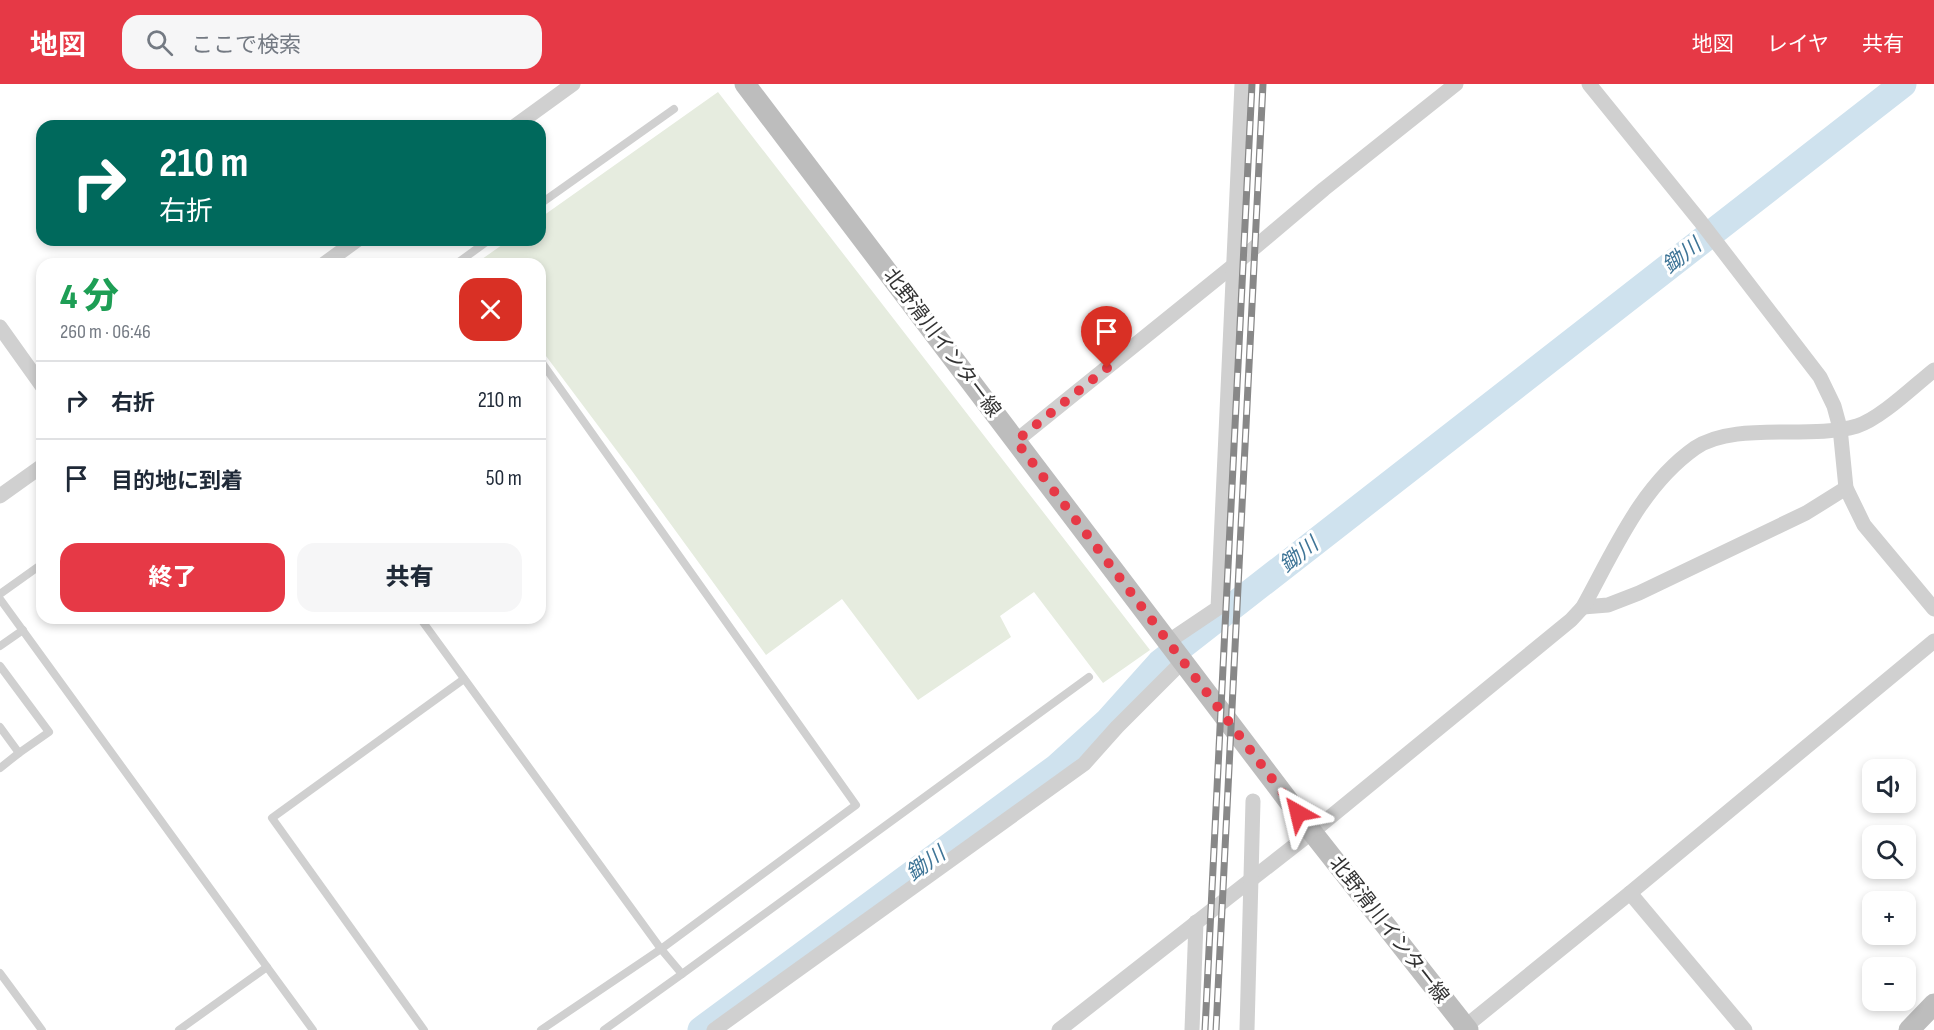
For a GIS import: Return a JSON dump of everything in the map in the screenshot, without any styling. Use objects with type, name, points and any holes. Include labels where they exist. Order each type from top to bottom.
[{"type":"main road","name":"北野滑川インター線","points":[[745,84],[1464,1029]]},
{"type":"street","points":[[523,120],[573,84]]},
{"type":"street","points":[[1169,641],[1218,608],[1242,84]]},
{"type":"street","points":[[1016,441],[1456,84]]},
{"type":"street","points":[[1589,84],[1700,221],[1820,377],[1834,406],[1840,429],[1846,488],[1864,525],[1934,609]]},
{"type":"street","points":[[332,258],[349,246]]},
{"type":"street","points":[[0,327],[36,378]]},
{"type":"street","points":[[1059,1030],[1312,832],[1571,620],[1583,607],[1640,504],[1661,479],[1696,448],[1727,434],[1812,433],[1855,426],[1869,421],[1934,370]]},
{"type":"street","points":[[0,496],[36,470]]},
{"type":"street","points":[[1583,607],[1608,605],[1639,593],[1806,513],[1846,488]]},
{"type":"street","points":[[1464,1029],[1934,641]]},
{"type":"street","points":[[714,1030],[1084,764],[1117,727],[1183,661]]},
{"type":"street","points":[[1247,1030],[1253,801]]},
{"type":"street","points":[[1630,893],[1745,1030]]},
{"type":"street","points":[[1192,1030],[1196,922]]},
{"type":"lane","points":[[546,200],[675,108]]},
{"type":"lane","points":[[464,258],[481,246]]},
{"type":"lane","points":[[541,1030],[661,950],[856,805],[546,368]]},
{"type":"lane","points":[[0,594],[36,568]]},
{"type":"lane","points":[[0,599],[312,1030]]},
{"type":"lane","points":[[424,624],[661,950],[682,974]]},
{"type":"lane","points":[[0,646],[23,630]]},
{"type":"lane","points":[[0,666],[49,732],[0,768]]},
{"type":"lane","points":[[604,1030],[1089,677]]},
{"type":"lane","points":[[424,1030],[272,818],[464,679]]},
{"type":"lane","points":[[0,727],[19,753]]},
{"type":"lane","points":[[179,1030],[267,967]]},
{"type":"lane","points":[[0,973],[42,1030]]},
{"type":"shaded area","points":[[718,92],[1150,650],[1103,683],[1034,592],[1000,616],[1011,637],[918,700],[842,599],[766,655],[546,356],[546,258],[484,258],[500,246],[546,246],[546,214]]},
{"type":"waterway","name":"鋤川","points":[[701,1030],[1057,767],[1108,721],[1160,663],[1903,84]]},
{"type":"railway","points":[[1205,1030],[1252,84]]},
{"type":"railway","points":[[1216,1030],[1263,84]]},
{"type":"route","points":[[1107,368],[1016,441],[1298,813]]}]
